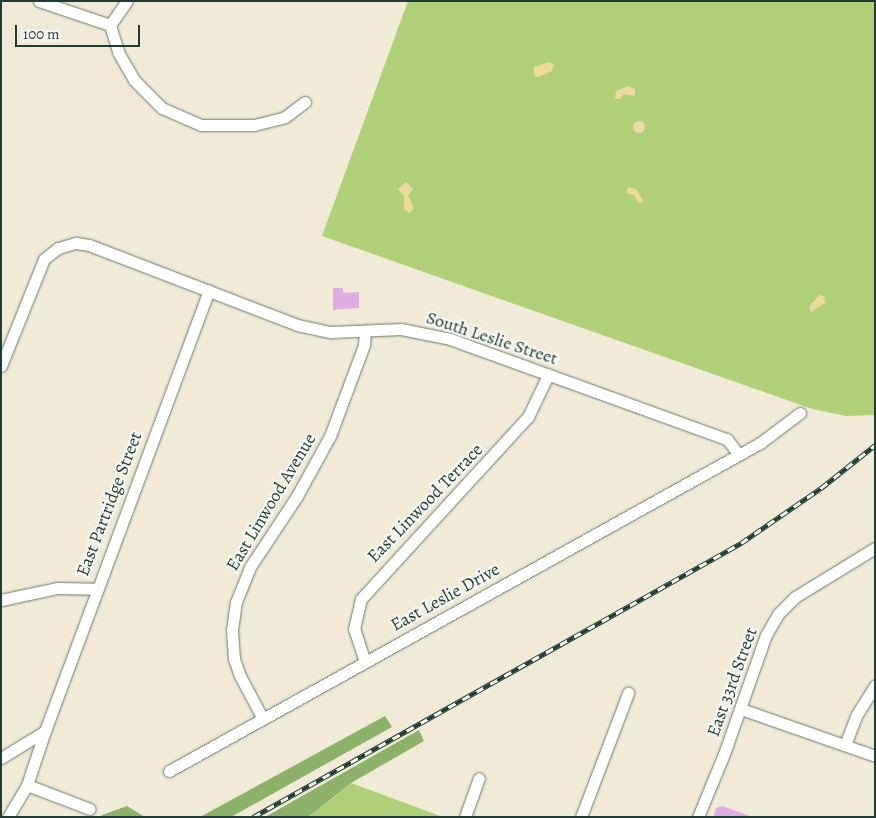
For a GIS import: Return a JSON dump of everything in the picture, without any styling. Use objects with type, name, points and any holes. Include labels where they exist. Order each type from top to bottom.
[{"type":"street","points":[[39,1],[110,25]]},
{"type":"street","points":[[110,25],[127,1]]},
{"type":"street","points":[[110,25],[118,52],[134,80],[162,108],[201,125],[254,125],[285,117],[305,102]]},
{"type":"street","name":"South Leslie Street","points":[[6,339],[39,268],[52,251],[65,244],[89,245],[297,325],[331,332],[401,329],[433,334],[727,439],[739,455]]},
{"type":"street","name":"East Partridge Street","points":[[8,817],[27,785],[96,589],[209,291]]},
{"type":"street","name":"East Linwood Avenue","points":[[263,719],[240,676],[234,659],[232,630],[236,602],[250,567],[297,496],[330,436],[364,345],[365,331]]},
{"type":"street","points":[[1,366],[6,339]]},
{"type":"street","name":"East Linwood Terrace","points":[[365,662],[354,630],[361,599],[528,417],[548,374]]},
{"type":"street","name":"East Leslie Drive","points":[[169,771],[739,455],[800,413]]},
{"type":"street","name":"East 33rd Street","points":[[698,817],[741,709],[766,635],[778,614],[795,598],[874,549]]},
{"type":"street","points":[[1,600],[57,588],[96,589]]},
{"type":"street","points":[[845,745],[856,716],[875,686]]},
{"type":"street","points":[[581,817],[628,693]]},
{"type":"street","points":[[741,709],[875,756]]},
{"type":"street","points":[[1,758],[45,731]]},
{"type":"street","points":[[467,816],[479,778]]},
{"type":"street","points":[[27,785],[90,808]]},
{"type":"green space","points":[[408,1],[875,1],[875,415],[846,416],[812,409],[322,236]]},
{"type":"green space","points":[[385,716],[392,727],[231,817],[200,817]]},
{"type":"green space","points":[[419,730],[424,741],[351,783],[308,817],[265,817]]},
{"type":"green space","points":[[351,783],[443,817],[308,817]]},
{"type":"green space","points":[[127,806],[145,817],[101,817],[102,815]]},
{"type":"sand","points":[[549,62],[554,64],[552,71],[538,77],[534,75],[534,67]]},
{"type":"sand","points":[[628,86],[635,89],[635,96],[624,94],[620,99],[615,99],[616,91]]},
{"type":"sand","points":[[637,121],[641,121],[645,127],[641,133],[637,133],[633,129],[633,125]]},
{"type":"sand","points":[[406,182],[413,189],[408,195],[414,208],[410,213],[404,210],[404,196],[398,189]]},
{"type":"sand","points":[[628,187],[636,189],[644,202],[639,203],[634,195],[626,193]]},
{"type":"sand","points":[[819,295],[824,296],[825,303],[811,312],[809,307]]},
{"type":"building","points":[[333,288],[343,288],[343,293],[359,292],[359,308],[333,310]]},
{"type":"building","points":[[722,806],[750,817],[713,817],[716,808]]},
{"type":"railway","points":[[253,817],[741,543],[821,488],[875,445]]}]
